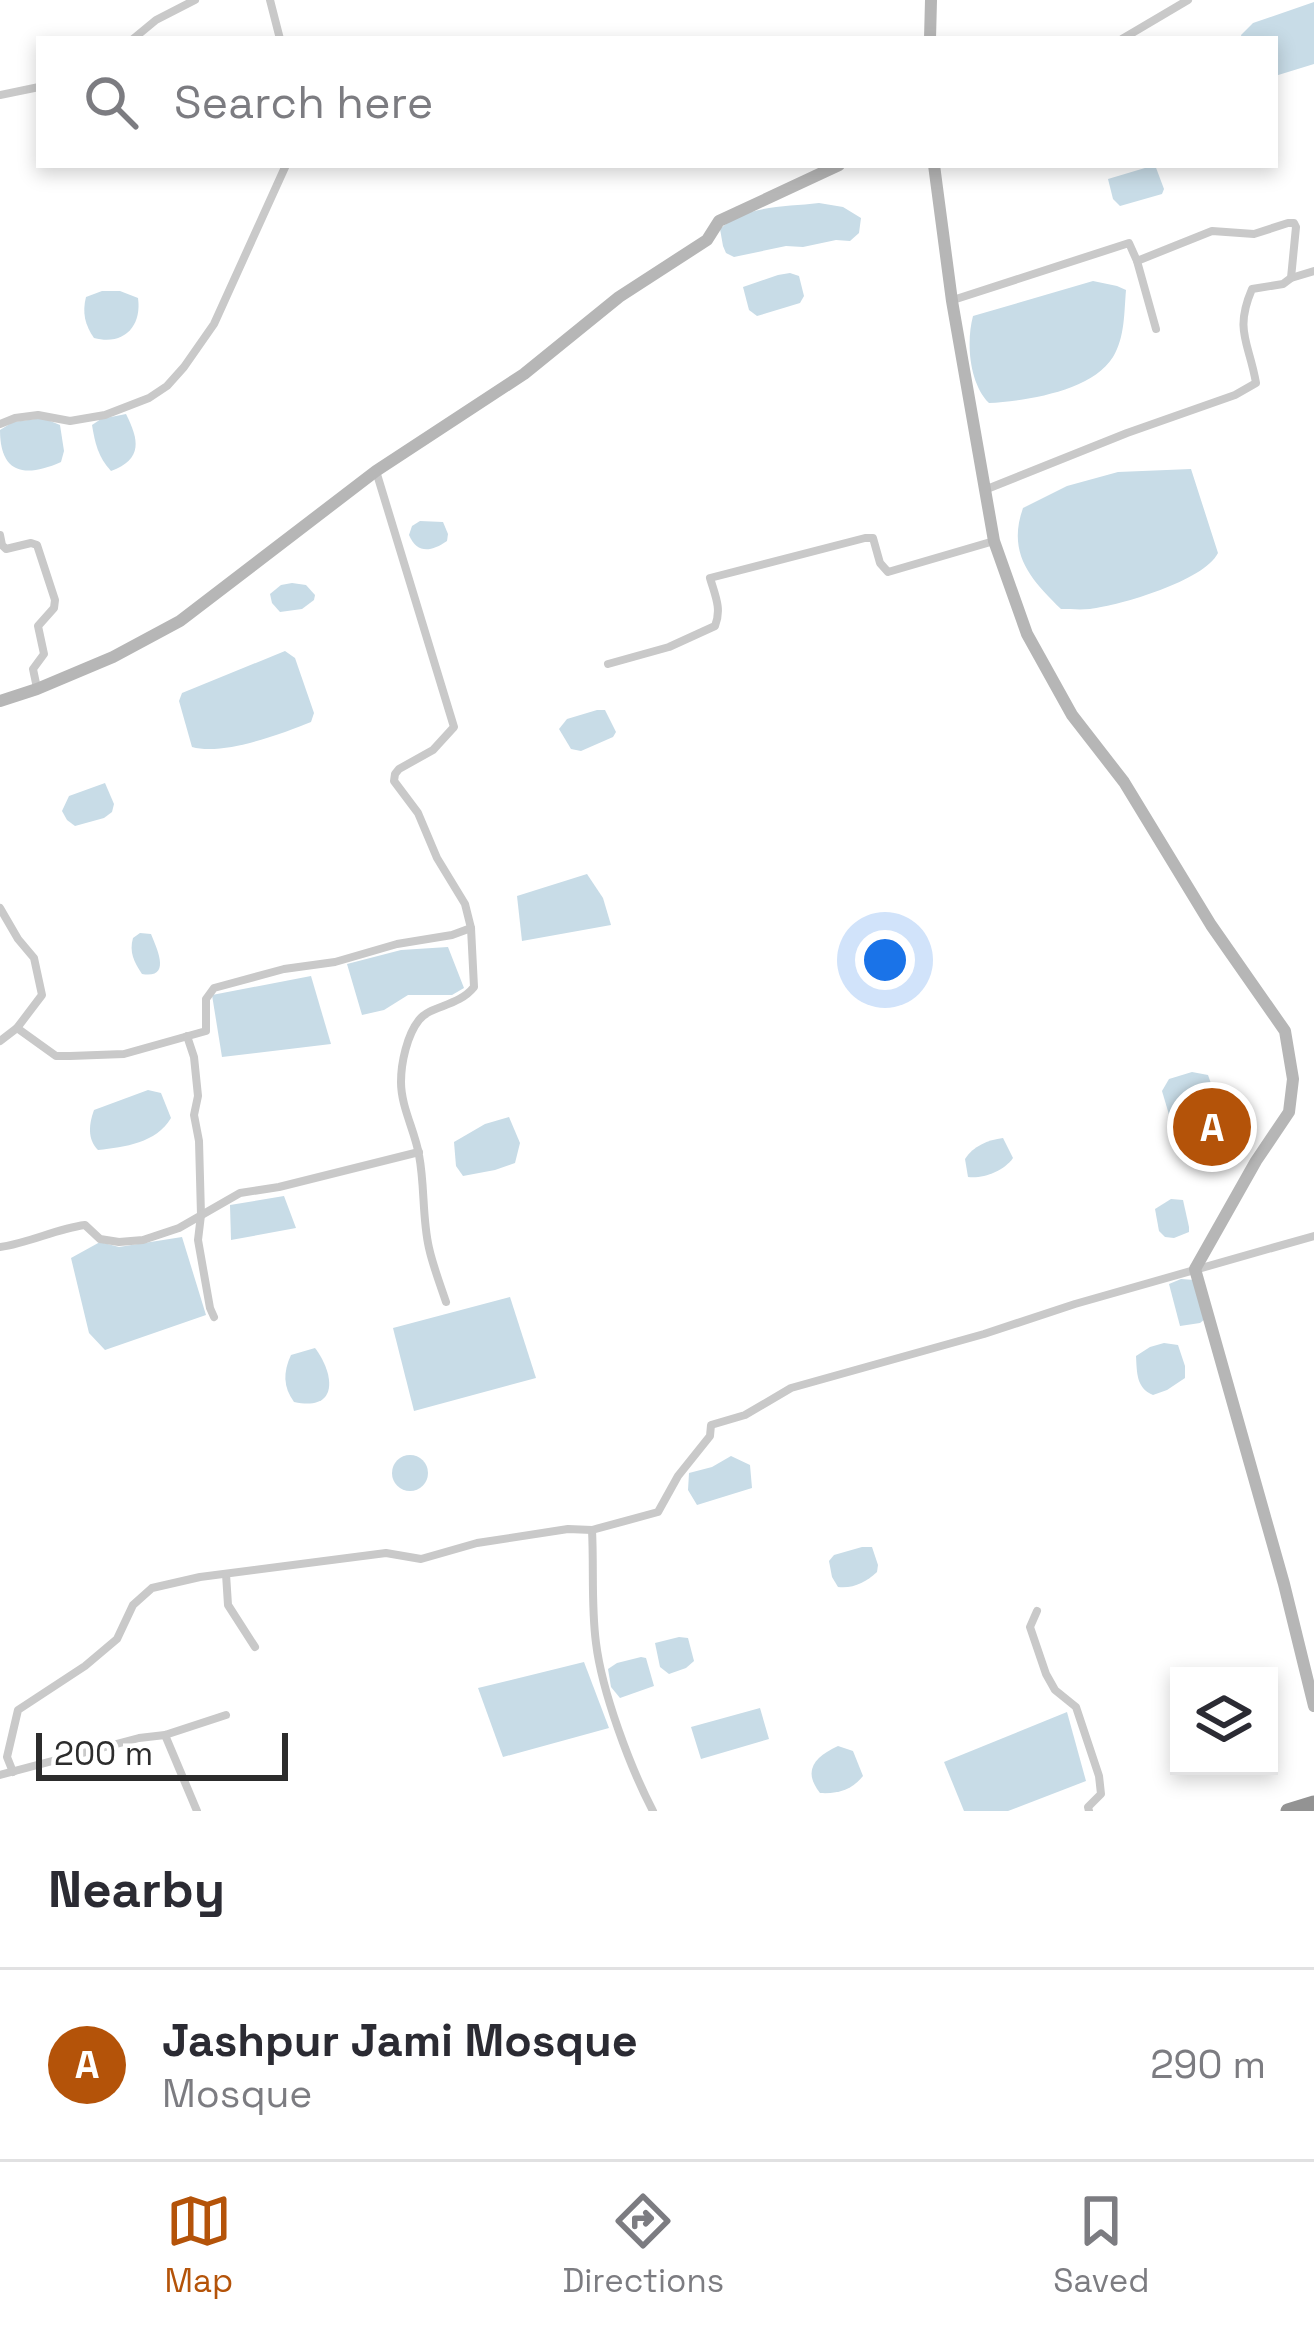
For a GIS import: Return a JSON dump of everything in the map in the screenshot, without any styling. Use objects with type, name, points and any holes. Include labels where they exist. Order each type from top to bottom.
[{"type":"highway","points":[[1288,1811],[1314,1803]]},
{"type":"street","points":[[137,36],[195,0]]},
{"type":"street","points":[[269,0],[279,36]]},
{"type":"street","points":[[930,36],[931,0]]},
{"type":"street","points":[[1126,36],[1188,0]]},
{"type":"street","points":[[0,94],[36,88]]},
{"type":"street","points":[[0,424],[38,416],[70,421],[105,415],[167,386],[214,324],[285,168]]},
{"type":"street","points":[[0,701],[113,657],[180,621],[376,471],[524,374],[619,298],[707,239],[719,221],[833,168]]},
{"type":"street","points":[[934,168],[952,301],[994,541],[1027,634],[1072,715],[1124,782],[1211,925],[1285,1031],[1293,1079],[1289,1112],[1195,1269],[1314,1706]]},
{"type":"street","points":[[1137,261],[1212,231],[1254,234],[1294,223],[1292,278]]},
{"type":"street","points":[[952,301],[1130,243],[1156,329]]},
{"type":"street","points":[[987,489],[1256,383],[1242,320],[1252,289],[1283,284],[1314,271]]},
{"type":"street","points":[[376,471],[454,727],[433,750],[399,769],[394,781],[418,813],[437,858],[465,904],[471,928],[474,987],[455,1003],[419,1020],[407,1043],[401,1080],[418,1152],[428,1246],[446,1302]]},
{"type":"street","points":[[0,535],[6,549],[31,542],[37,545],[55,600],[38,626],[44,654],[33,669],[37,689]]},
{"type":"street","points":[[608,664],[669,647],[715,626],[719,616],[710,578],[865,538],[873,538],[888,572],[994,541]]},
{"type":"street","points":[[0,908],[34,958],[42,994],[17,1028],[0,1041]]},
{"type":"street","points":[[17,1028],[56,1056],[124,1054],[206,1031],[206,999],[214,988],[471,928]]},
{"type":"street","points":[[188,1036],[198,1096],[194,1115],[199,1141],[198,1240],[214,1316]]},
{"type":"street","points":[[0,1247],[26,1244],[66,1227],[85,1225],[100,1239],[143,1240],[179,1228],[240,1193],[418,1152]]},
{"type":"street","points":[[14,1772],[7,1757],[18,1710],[117,1639],[134,1605],[152,1588],[386,1553],[421,1559],[477,1544],[568,1529],[592,1530],[658,1512],[678,1476],[710,1436],[711,1425],[745,1415],[791,1388],[1314,1236]]},
{"type":"street","points":[[592,1530],[594,1616],[602,1678],[653,1811]]},
{"type":"street","points":[[226,1574],[228,1605],[255,1647]]},
{"type":"street","points":[[1037,1611],[1030,1627],[1046,1674],[1055,1690],[1076,1707],[1100,1776],[1100,1794],[1089,1811]]},
{"type":"street","points":[[0,1775],[165,1735],[226,1715]]},
{"type":"street","points":[[165,1735],[196,1811]]},
{"type":"water","points":[[1314,2],[1314,64],[1278,75],[1278,36],[1241,36],[1253,23]]},
{"type":"water","points":[[1156,168],[1164,189],[1162,194],[1120,206],[1108,179]]},
{"type":"water","points":[[819,203],[843,207],[861,218],[859,233],[850,241],[786,246],[734,257],[726,253],[720,229],[730,221],[766,208]]},
{"type":"water","points":[[790,273],[799,276],[804,296],[800,303],[757,316],[749,310],[743,287]]},
{"type":"water","points":[[1093,281],[1126,290],[1120,341],[1103,369],[1057,392],[989,403],[977,385],[971,362],[973,316]]},
{"type":"water","points":[[102,291],[138,298],[134,325],[114,339],[94,338],[85,319],[86,297]]},
{"type":"water","points":[[126,414],[135,448],[129,461],[111,471],[98,450],[92,425]]},
{"type":"water","points":[[43,418],[60,425],[61,462],[26,471],[10,464],[0,430],[13,422]]},
{"type":"water","points":[[1191,469],[1218,553],[1196,573],[1140,597],[1083,609],[1061,609],[1031,576],[1018,539],[1023,508],[1067,486],[1118,472]]},
{"type":"water","points":[[420,521],[443,522],[447,541],[430,549],[416,546],[409,535]]},
{"type":"water","points":[[292,583],[306,585],[314,600],[302,609],[280,612],[270,594]]},
{"type":"water","points":[[285,651],[295,658],[314,713],[311,722],[235,746],[192,747],[179,701],[182,693]]},
{"type":"water","points":[[605,710],[616,732],[613,737],[581,751],[571,749],[559,729],[567,719]]},
{"type":"water","points":[[105,783],[114,804],[112,812],[75,826],[67,820],[62,811],[69,796]]},
{"type":"water","points":[[587,874],[603,898],[611,925],[522,941],[517,896]]},
{"type":"water","points":[[151,934],[159,955],[157,972],[142,974],[133,957],[133,938]]},
{"type":"water","points":[[448,947],[464,988],[452,995],[408,995],[384,1010],[362,1015],[347,964],[401,950]]},
{"type":"water","points":[[311,976],[331,1044],[222,1057],[212,995]]},
{"type":"water","points":[[1192,1072],[1208,1075],[1213,1102],[1176,1123],[1162,1091],[1169,1079]]},
{"type":"water","points":[[148,1090],[161,1093],[171,1118],[165,1126],[139,1142],[98,1150],[90,1131],[94,1110]]},
{"type":"water","points":[[509,1117],[520,1143],[515,1163],[463,1176],[456,1166],[454,1142]]},
{"type":"water","points":[[1003,1138],[1013,1158],[1009,1163],[993,1173],[968,1177],[968,1154],[981,1144]]},
{"type":"water","points":[[284,1196],[296,1228],[231,1240],[230,1205]]},
{"type":"water","points":[[1171,1199],[1183,1200],[1189,1227],[1189,1232],[1174,1238],[1159,1231],[1155,1209]]},
{"type":"water","points":[[182,1237],[206,1315],[105,1350],[89,1333],[71,1258],[100,1242],[119,1247]]},
{"type":"water","points":[[1195,1280],[1205,1319],[1200,1323],[1180,1326],[1169,1284]]},
{"type":"water","points":[[510,1297],[536,1378],[414,1411],[393,1328]]},
{"type":"water","points":[[1164,1343],[1178,1345],[1185,1378],[1153,1395],[1140,1384],[1136,1356]]},
{"type":"water","points":[[315,1348],[329,1379],[326,1396],[309,1404],[294,1402],[286,1385],[288,1361],[291,1355]]},
{"type":"water","points":[[410,1455],[423,1460],[428,1473],[423,1486],[410,1491],[397,1486],[392,1473],[397,1460]]},
{"type":"water","points":[[731,1456],[750,1465],[752,1488],[697,1505],[688,1490],[689,1473]]},
{"type":"water","points":[[872,1547],[877,1572],[859,1584],[838,1587],[829,1561]]},
{"type":"water","points":[[688,1638],[694,1661],[669,1674],[660,1667],[655,1643]]},
{"type":"water","points":[[646,1658],[654,1686],[620,1698],[611,1687],[608,1669]]},
{"type":"water","points":[[584,1662],[609,1728],[503,1757],[478,1688]]},
{"type":"water","points":[[760,1708],[769,1739],[701,1759],[691,1727]]},
{"type":"water","points":[[1067,1712],[1086,1781],[1008,1811],[964,1811],[944,1762]]},
{"type":"water","points":[[838,1746],[853,1751],[863,1776],[844,1790],[820,1793],[812,1778],[814,1765]]},
{"type":"place","name":"Jashpur Jami Mosque","points":[[1212,1127]]}]
